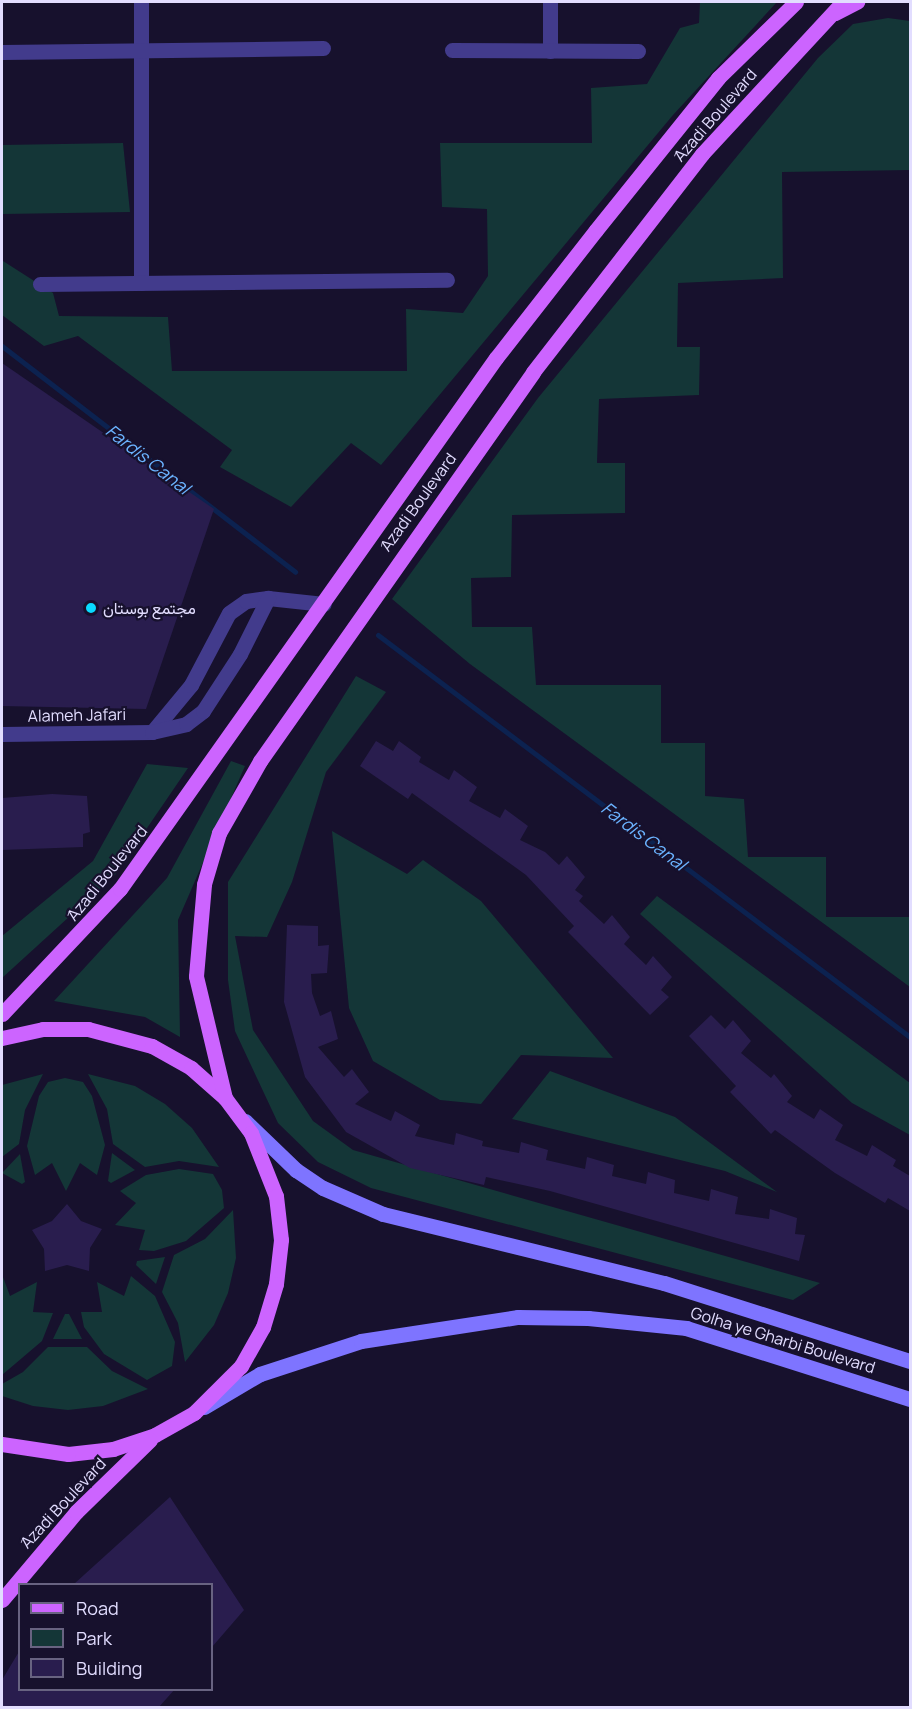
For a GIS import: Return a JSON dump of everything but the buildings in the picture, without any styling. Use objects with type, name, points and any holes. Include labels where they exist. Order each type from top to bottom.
[{"type":"main road","name":"َAzadi Boulevard","points":[[2,1014],[120,889],[496,358],[596,230],[718,78],[796,2]]},
{"type":"main road","name":"َAzadi Boulevard","points":[[225,1098],[196,976],[204,884],[219,833],[267,752],[532,372],[702,154],[824,18],[843,2]]},
{"type":"main road","points":[[824,18],[857,2]]},
{"type":"main road","points":[[2,1038],[65,1028],[131,1038],[172,1056],[225,1098],[239,1115],[261,1153],[276,1196],[280,1262],[271,1306],[253,1347],[227,1383],[194,1413],[155,1435],[113,1449],[68,1454],[2,1444]]},
{"type":"main road","name":"Golha ye Gharbi Boulevard","points":[[239,1115],[296,1170],[323,1188],[383,1214],[664,1283],[910,1361]]},
{"type":"main road","name":"Golha ye Gharbi Boulevard","points":[[194,1413],[260,1374],[361,1341],[518,1317],[588,1318],[686,1328],[910,1399]]},
{"type":"main road","name":"َAzadi Boulevard","points":[[2,1600],[76,1512],[155,1435]]},
{"type":"street","points":[[141,2],[141,283]]},
{"type":"street","points":[[550,2],[550,51]]},
{"type":"street","points":[[2,52],[141,48],[323,48]]},
{"type":"street","points":[[452,50],[638,51]]},
{"type":"street","points":[[40,285],[447,280]]},
{"type":"street","points":[[152,732],[191,685],[229,613],[246,601],[268,598],[324,604]]},
{"type":"street","name":"Alameh Jafari","points":[[2,734],[152,732],[186,724],[203,711],[240,654],[268,598]]},
{"type":"green space","points":[[700,2],[777,2],[673,115],[381,465],[351,443],[291,507],[220,467],[232,450],[78,336],[44,346],[2,315],[2,145],[123,143],[130,212],[3,214],[3,261],[53,293],[59,316],[168,317],[172,371],[407,371],[406,309],[463,313],[488,276],[487,209],[442,207],[440,143],[592,143],[591,88],[647,84],[680,28],[699,23]]},
{"type":"green space","points":[[888,18],[910,21],[910,170],[782,172],[783,278],[678,283],[677,347],[700,347],[699,395],[599,399],[597,463],[625,463],[625,513],[512,515],[511,577],[471,578],[472,627],[532,627],[536,685],[661,685],[661,743],[705,743],[705,796],[744,799],[748,857],[826,857],[826,917],[910,917],[910,987],[470,664],[392,599],[538,398],[818,58],[853,24]]},
{"type":"green space","points":[[356,676],[386,692],[326,772],[292,882],[267,937],[235,936],[253,1030],[313,1121],[353,1150],[820,1283],[793,1300],[371,1188],[318,1162],[278,1123],[235,1031],[228,980],[228,882]]},
{"type":"green space","points":[[231,761],[245,766],[178,920],[180,1037],[145,1017],[54,1001],[167,878]]},
{"type":"green space","points":[[147,764],[188,768],[115,875],[2,978],[2,936],[93,861]]},
{"type":"green space","points":[[332,831],[407,874],[423,860],[481,901],[613,1058],[521,1055],[481,1104],[440,1100],[373,1061],[349,1008]]},
{"type":"green space","points":[[657,896],[910,1083],[910,1135],[852,1103],[640,914]]},
{"type":"green space","points":[[550,1071],[675,1117],[777,1192],[725,1171],[512,1119]]},
{"type":"green space","points":[[43,1074],[25,1110],[19,1144],[2,1157],[2,1085]]},
{"type":"green space","points":[[88,1074],[135,1086],[165,1104],[192,1128],[219,1167],[179,1161],[145,1167],[113,1144],[107,1109]]},
{"type":"green space","points":[[65,1078],[83,1082],[92,1096],[105,1145],[97,1175],[80,1163],[66,1191],[52,1163],[35,1175],[27,1146],[39,1096],[48,1082]]},
{"type":"green space","points":[[112,1153],[135,1170],[111,1183],[108,1181]]},
{"type":"green space","points":[[20,1154],[25,1182],[22,1184],[2,1173]]},
{"type":"green space","points":[[179,1169],[213,1174],[222,1190],[224,1208],[186,1241],[154,1251],[139,1250],[145,1230],[115,1225],[136,1203],[120,1191],[146,1175]]},
{"type":"green space","points":[[233,1210],[236,1258],[228,1293],[214,1325],[185,1362],[178,1323],[162,1292],[174,1255],[205,1239]]},
{"type":"green space","points":[[165,1257],[156,1284],[136,1265],[137,1261]]},
{"type":"green space","points":[[131,1276],[155,1296],[175,1342],[172,1366],[147,1380],[104,1354],[84,1327],[81,1312],[102,1312],[97,1282],[124,1296]]},
{"type":"green space","points":[[3,1277],[10,1296],[37,1282],[33,1312],[53,1313],[42,1341],[2,1375]]},
{"type":"green space","points":[[65,1314],[69,1314],[82,1339],[53,1339]]},
{"type":"green space","points":[[48,1347],[87,1347],[112,1371],[148,1389],[103,1406],[68,1410],[33,1406],[2,1396],[2,1384],[23,1372]]},
{"type":"waterway","name":"Fardis Canal","points":[[2,346],[295,572]]},
{"type":"waterway","name":"Fardis Canal","points":[[378,635],[910,1037]]},
{"type":"place","name":"مجتمع بوستان","points":[[91,608]]}]
